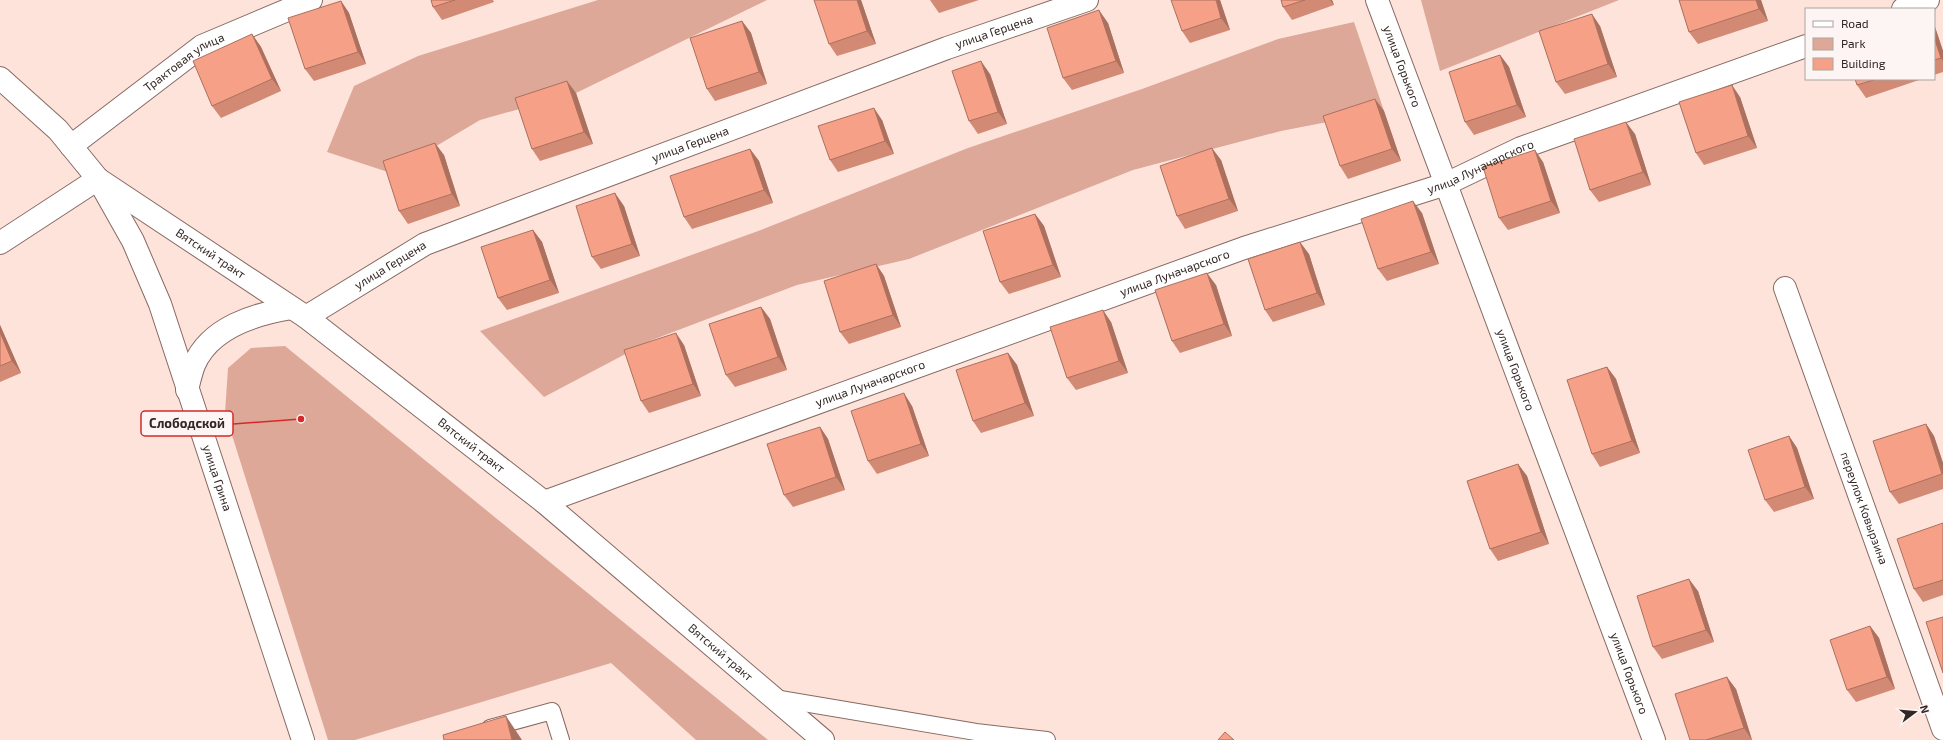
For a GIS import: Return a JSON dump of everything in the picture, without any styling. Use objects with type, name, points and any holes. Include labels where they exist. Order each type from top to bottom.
[{"type":"main road","name":"Трактовая улица","points":[[71,146],[202,46],[311,0]]},
{"type":"main road","name":"улица Герцена","points":[[299,313],[425,244],[947,48],[1087,0]]},
{"type":"main road","name":"улица Горького","points":[[1377,0],[1654,740]]},
{"type":"main road","points":[[1906,8],[1928,0]]},
{"type":"main road","name":"улица Луначарского","points":[[544,502],[1244,248],[1446,184],[1521,148],[1805,46]]},
{"type":"main road","points":[[0,78],[58,130],[98,179],[0,242]]},
{"type":"main road","name":"Вятский тракт","points":[[98,179],[299,313],[544,502],[823,740]]},
{"type":"main road","name":"улица Грина","points":[[98,179],[133,241],[160,304],[302,740]]},
{"type":"main road","name":"переулок Ковырзина","points":[[1786,288],[1943,729]]},
{"type":"main road","points":[[187,390],[194,365],[207,346],[222,332],[239,322],[265,312],[299,313]]},
{"type":"lane","points":[[774,698],[969,730],[1047,740]]},
{"type":"lane","points":[[473,732],[552,711],[560,740]]},
{"type":"green space","points":[[598,0],[767,0],[576,93],[480,120],[391,173],[327,152],[354,86],[418,56]]},
{"type":"green space","points":[[1421,0],[1619,0],[1440,71]]},
{"type":"green space","points":[[1354,22],[1384,111],[1281,131],[1133,170],[909,259],[797,285],[652,340],[544,397],[480,331],[761,230],[968,148],[1142,89],[1278,39]]},
{"type":"green space","points":[[285,346],[768,740],[696,740],[611,663],[355,740],[328,740],[225,413],[228,368],[251,348]]},
{"type":"building","points":[[431,0],[455,0],[433,7]]},
{"type":"building","points":[[814,0],[857,0],[867,31],[829,44]]},
{"type":"building","points":[[1171,0],[1216,0],[1221,18],[1182,31]]},
{"type":"building","points":[[1281,0],[1305,0],[1283,7]]},
{"type":"building","points":[[1679,0],[1756,0],[1759,9],[1689,32]]},
{"type":"building","points":[[341,1],[358,52],[305,69],[288,18]]},
{"type":"building","points":[[1099,10],[1116,61],[1063,78],[1047,28]]},
{"type":"building","points":[[1592,14],[1608,64],[1556,82],[1539,31]]},
{"type":"building","points":[[742,21],[759,72],[707,89],[690,38]]},
{"type":"building","points":[[252,34],[272,79],[212,106],[193,61]]},
{"type":"building","points":[[1935,40],[1941,58],[1935,60]]},
{"type":"building","points":[[1500,55],[1517,105],[1465,122],[1449,72]]},
{"type":"building","points":[[981,61],[998,112],[969,121],[952,71]]},
{"type":"building","points":[[1855,80],[1874,80],[1857,85]]},
{"type":"building","points":[[567,81],[584,132],[532,149],[515,98]]},
{"type":"building","points":[[1732,85],[1748,136],[1696,153],[1679,102]]},
{"type":"building","points":[[1375,99],[1392,149],[1340,166],[1323,116]]},
{"type":"building","points":[[874,108],[885,141],[830,160],[818,126]]},
{"type":"building","points":[[1626,122],[1643,172],[1590,190],[1574,139]]},
{"type":"building","points":[[435,143],[452,194],[399,211],[383,161]]},
{"type":"building","points":[[1212,148],[1229,199],[1177,216],[1160,166]]},
{"type":"building","points":[[750,149],[764,190],[684,217],[670,176]]},
{"type":"building","points":[[1535,150],[1551,201],[1499,218],[1483,167]]},
{"type":"building","points":[[615,193],[632,244],[592,257],[576,206]]},
{"type":"building","points":[[1413,201],[1431,252],[1378,269],[1361,219]]},
{"type":"building","points":[[1035,214],[1053,265],[1000,282],[983,231]]},
{"type":"building","points":[[533,230],[550,280],[498,298],[481,247]]},
{"type":"building","points":[[1300,242],[1317,293],[1265,310],[1248,259]]},
{"type":"building","points":[[876,264],[893,315],[840,332],[824,281]]},
{"type":"building","points":[[1207,273],[1224,324],[1172,341],[1155,290]]},
{"type":"building","points":[[761,307],[778,357],[726,375],[709,324]]},
{"type":"building","points":[[1103,310],[1119,361],[1067,378],[1050,327]]},
{"type":"building","points":[[0,332],[12,361],[0,366]]},
{"type":"building","points":[[676,333],[693,384],[641,401],[624,350]]},
{"type":"building","points":[[1008,353],[1025,403],[973,421],[956,370]]},
{"type":"building","points":[[1607,367],[1632,441],[1592,454],[1567,380]]},
{"type":"building","points":[[904,393],[921,444],[868,461],[851,411]]},
{"type":"building","points":[[1926,424],[1942,474],[1890,492],[1873,441]]},
{"type":"building","points":[[820,427],[836,477],[784,495],[767,444]]},
{"type":"building","points":[[1789,436],[1805,487],[1765,500],[1748,450]]},
{"type":"building","points":[[1518,464],[1541,532],[1490,549],[1467,481]]},
{"type":"building","points":[[1943,523],[1943,580],[1914,589],[1897,539]]},
{"type":"building","points":[[1689,579],[1706,630],[1653,647],[1637,596]]},
{"type":"building","points":[[1943,617],[1943,673],[1926,622]]},
{"type":"building","points":[[1870,626],[1887,677],[1847,690],[1830,640]]},
{"type":"building","points":[[1727,677],[1744,728],[1706,740],[1690,740],[1675,694]]},
{"type":"building","points":[[506,716],[512,740],[444,740],[443,735]]},
{"type":"building","points":[[1225,732],[1234,740],[1218,740]]},
{"type":"place","name":"Слободской","points":[[301,419]]}]
